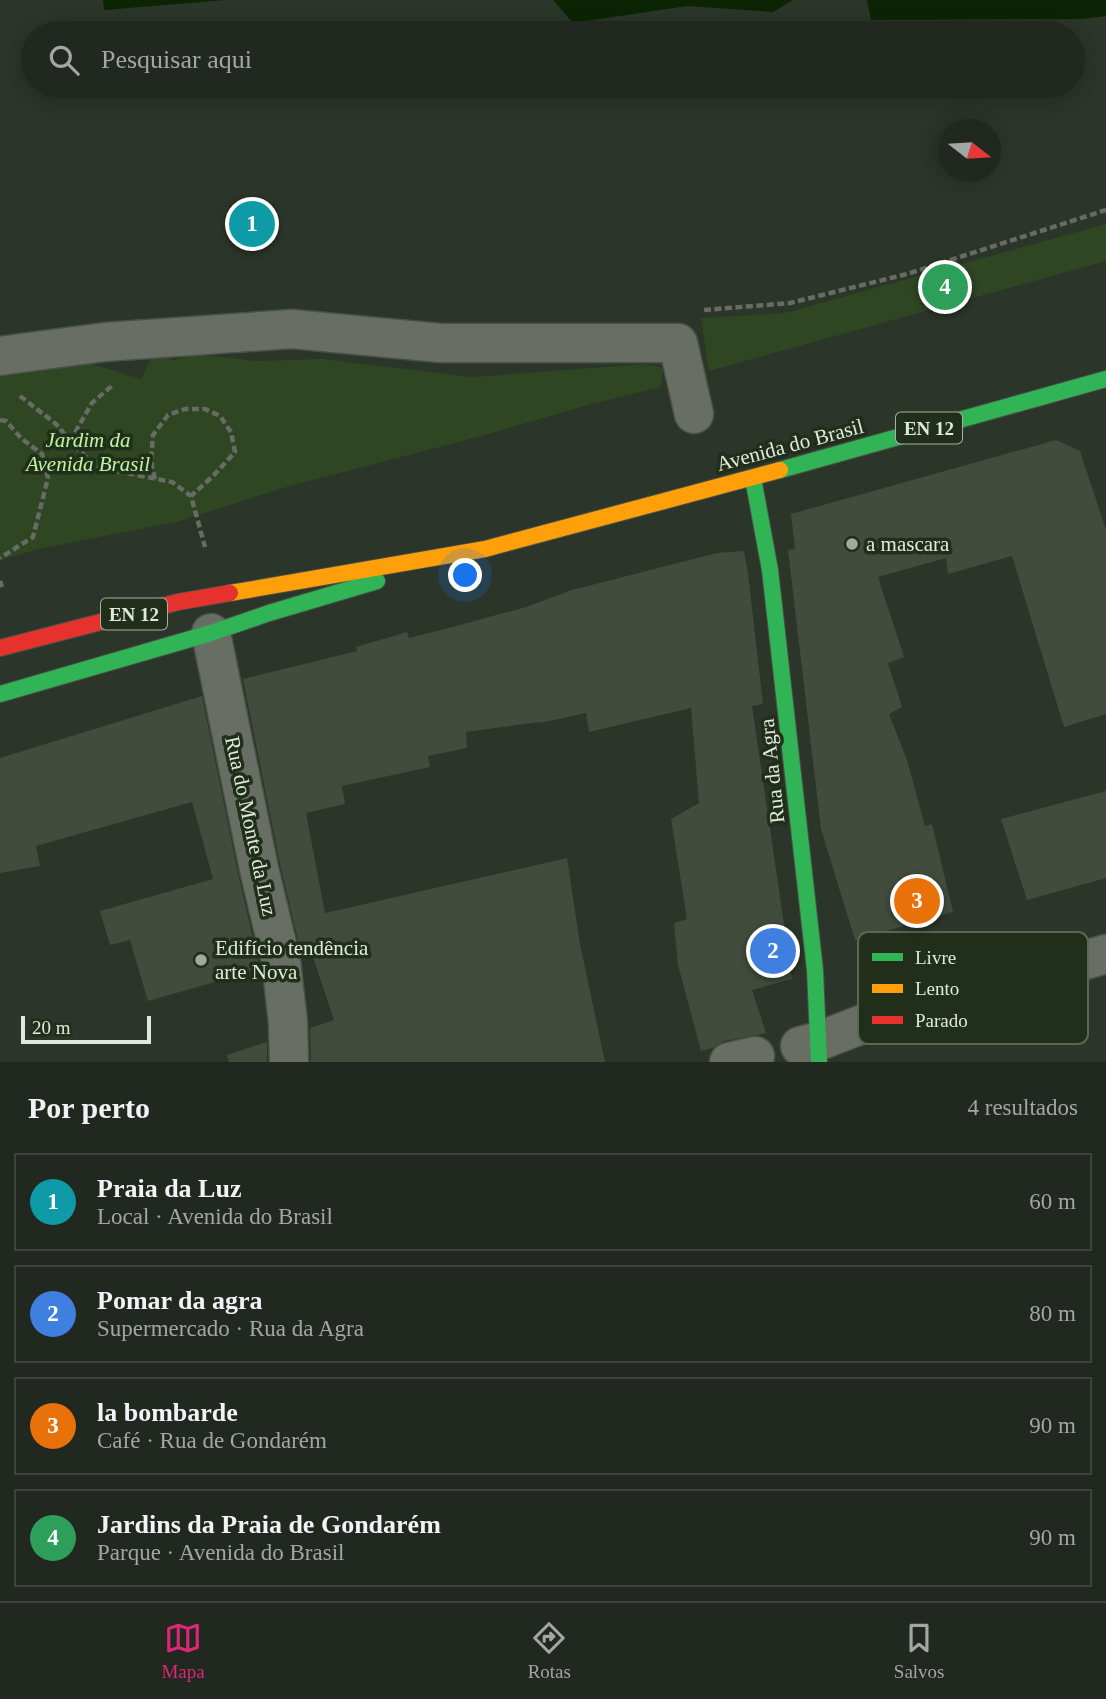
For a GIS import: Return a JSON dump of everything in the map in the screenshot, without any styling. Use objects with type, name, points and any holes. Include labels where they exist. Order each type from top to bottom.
[{"type":"main road","name":"Avenida do Brasil","points":[[0,694],[485,549],[753,478],[1106,379]]},
{"type":"main road","name":"Rua da Agra","points":[[753,478],[770,570],[813,956],[813,1050]]},
{"type":"main road","name":"Avenida do Brasil","points":[[0,648],[178,602],[485,549]]},
{"type":"street","points":[[0,356],[105,342],[292,330],[440,343],[678,343],[694,414]]},
{"type":"street","name":"Rua do Monte da Luz","points":[[211,633],[259,869],[281,961],[289,1062]]},
{"type":"street","points":[[1088,959],[1106,954]]},
{"type":"street","points":[[813,1050],[858,1028]]},
{"type":"path","points":[[697,311],[790,303],[906,274],[1106,210]]},
{"type":"path","points":[[71,442],[92,403],[126,372],[147,339]]},
{"type":"path","points":[[15,392],[56,424],[96,467],[172,482],[191,496],[205,547]]},
{"type":"path","points":[[155,479],[151,462],[153,435],[168,415],[186,409],[205,409],[220,416],[231,432],[234,452],[191,496]]},
{"type":"path","points":[[0,419],[6,421],[22,439],[42,454],[48,478],[33,537],[0,558]]},
{"type":"path","points":[[0,581],[2,587]]},
{"type":"green space","points":[[1106,224],[1106,261],[709,371],[701,318],[785,313]]},
{"type":"green space","name":"Jardim da Avenida Brasil","points":[[153,354],[175,360],[198,354],[255,361],[322,359],[472,377],[646,364],[663,368],[661,387],[290,486],[176,522],[43,548],[0,560],[0,375],[86,362],[141,379]]},
{"type":"shaded area","points":[[103,0],[226,0],[104,10]]},
{"type":"shaded area","points":[[553,0],[793,0],[773,12],[687,6],[571,21]]},
{"type":"shaded area","points":[[867,0],[1106,0],[1106,16],[1083,19],[871,20]]},
{"type":"building","points":[[1056,440],[1080,451],[1106,530],[1106,714],[1064,727],[1012,556],[948,574],[946,558],[878,577],[904,657],[888,663],[902,707],[889,714],[907,760],[925,826],[932,824],[953,912],[883,932],[858,932],[858,939],[855,940],[821,829],[788,550],[795,549],[791,514]]},
{"type":"building","points":[[744,551],[763,704],[752,706],[792,979],[752,990],[766,1033],[724,1041],[701,1051],[678,965],[674,923],[687,919],[671,819],[699,803],[691,708],[589,732],[586,713],[540,723],[466,732],[467,748],[428,756],[430,767],[342,786],[345,804],[306,813],[325,913],[567,858],[580,944],[605,1062],[311,1062],[310,1028],[334,1020],[312,954],[302,957],[280,864],[243,679],[357,651],[356,647],[407,632],[409,638],[526,607],[572,590],[717,553]]},
{"type":"building","points":[[202,696],[260,969],[148,1001],[130,940],[110,945],[100,911],[213,879],[192,802],[36,846],[40,866],[0,873],[0,758]]},
{"type":"building","points":[[1106,791],[1106,878],[1027,900],[1001,819]]},
{"type":"building","points":[[267,1042],[267,1062],[229,1062],[227,1055]]},
{"type":"traffic: fast","points":[[780,470],[1106,379]]},
{"type":"traffic: fast","points":[[753,478],[770,570],[815,970],[819,1062]]},
{"type":"traffic: fast","points":[[0,694],[211,633],[377,581]]},
{"type":"traffic: slow","points":[[230,593],[485,549],[780,470]]},
{"type":"traffic: jam","points":[[0,648],[178,602],[230,593]]},
{"type":"place","name":"Praia da Luz","points":[[252,224]]},
{"type":"place","name":"Jardins da Praia de Gondarém","points":[[945,287]]},
{"type":"place","name":"a mascara","points":[[852,544]]},
{"type":"place","name":"la bombarde","points":[[917,901]]},
{"type":"place","name":"Pomar da agra","points":[[773,951]]},
{"type":"place","name":"Edifício tendência arte Nova","points":[[201,960]]}]
